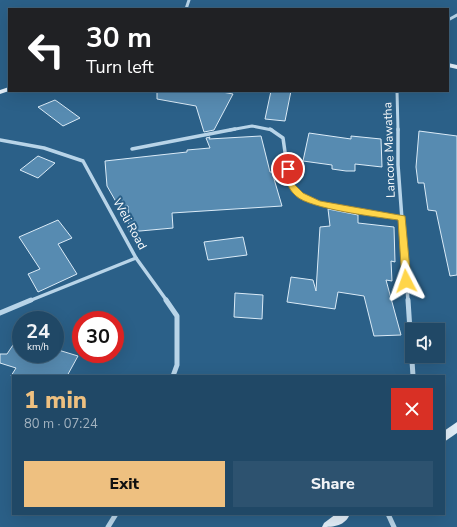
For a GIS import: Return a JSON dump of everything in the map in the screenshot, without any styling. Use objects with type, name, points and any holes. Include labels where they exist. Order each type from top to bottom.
[{"type":"street","name":"Lancore Mawatha","points":[[397,92],[398,165],[413,375]]},
{"type":"street","points":[[132,149],[252,126],[270,129],[283,138],[290,184],[300,195],[318,203],[402,218]]},
{"type":"street","name":"Weli Road","points":[[0,140],[44,148],[83,161],[136,258],[177,316],[178,365],[174,375]]},
{"type":"street","points":[[0,313],[136,258]]},
{"type":"street","points":[[445,436],[457,427]]},
{"type":"street","points":[[108,527],[115,515]]},
{"type":"street","points":[[328,527],[344,515]]},
{"type":"street","points":[[388,515],[394,527]]},
{"type":"building","points":[[157,92],[222,92],[233,94],[214,130],[204,132],[196,106],[157,99]]},
{"type":"building","points":[[271,92],[291,92],[285,121],[265,119]]},
{"type":"building","points":[[55,100],[80,118],[63,126],[38,107]]},
{"type":"building","points":[[419,131],[457,136],[457,275],[450,276],[436,211],[428,210],[424,183],[418,183],[416,167]]},
{"type":"building","points":[[309,133],[351,139],[351,136],[381,139],[382,167],[355,164],[355,171],[346,171],[332,169],[332,165],[303,161]]},
{"type":"building","points":[[261,136],[270,172],[272,172],[282,206],[172,213],[173,228],[129,232],[128,206],[119,207],[107,186],[105,161],[210,148],[206,138],[210,137],[209,139]]},
{"type":"building","points":[[38,156],[55,163],[38,178],[20,170]]},
{"type":"building","points":[[328,209],[358,215],[358,223],[394,227],[395,262],[391,261],[392,281],[386,280],[401,335],[374,336],[364,296],[338,292],[335,309],[287,302],[291,277],[313,280],[316,291],[320,227],[330,226]]},
{"type":"building","points":[[58,220],[72,238],[58,244],[77,274],[38,292],[28,274],[40,269],[19,237]]},
{"type":"building","points":[[243,237],[247,255],[208,260],[204,242]]},
{"type":"building","points":[[235,293],[263,295],[262,319],[234,317]]},
{"type":"building","points":[[12,346],[12,363],[64,363],[64,352],[72,354],[72,363],[74,363],[68,375],[11,376],[16,368],[0,363],[0,354],[7,354]]},
{"type":"route","points":[[288,169],[290,184],[300,195],[318,203],[402,218],[406,281]]}]
